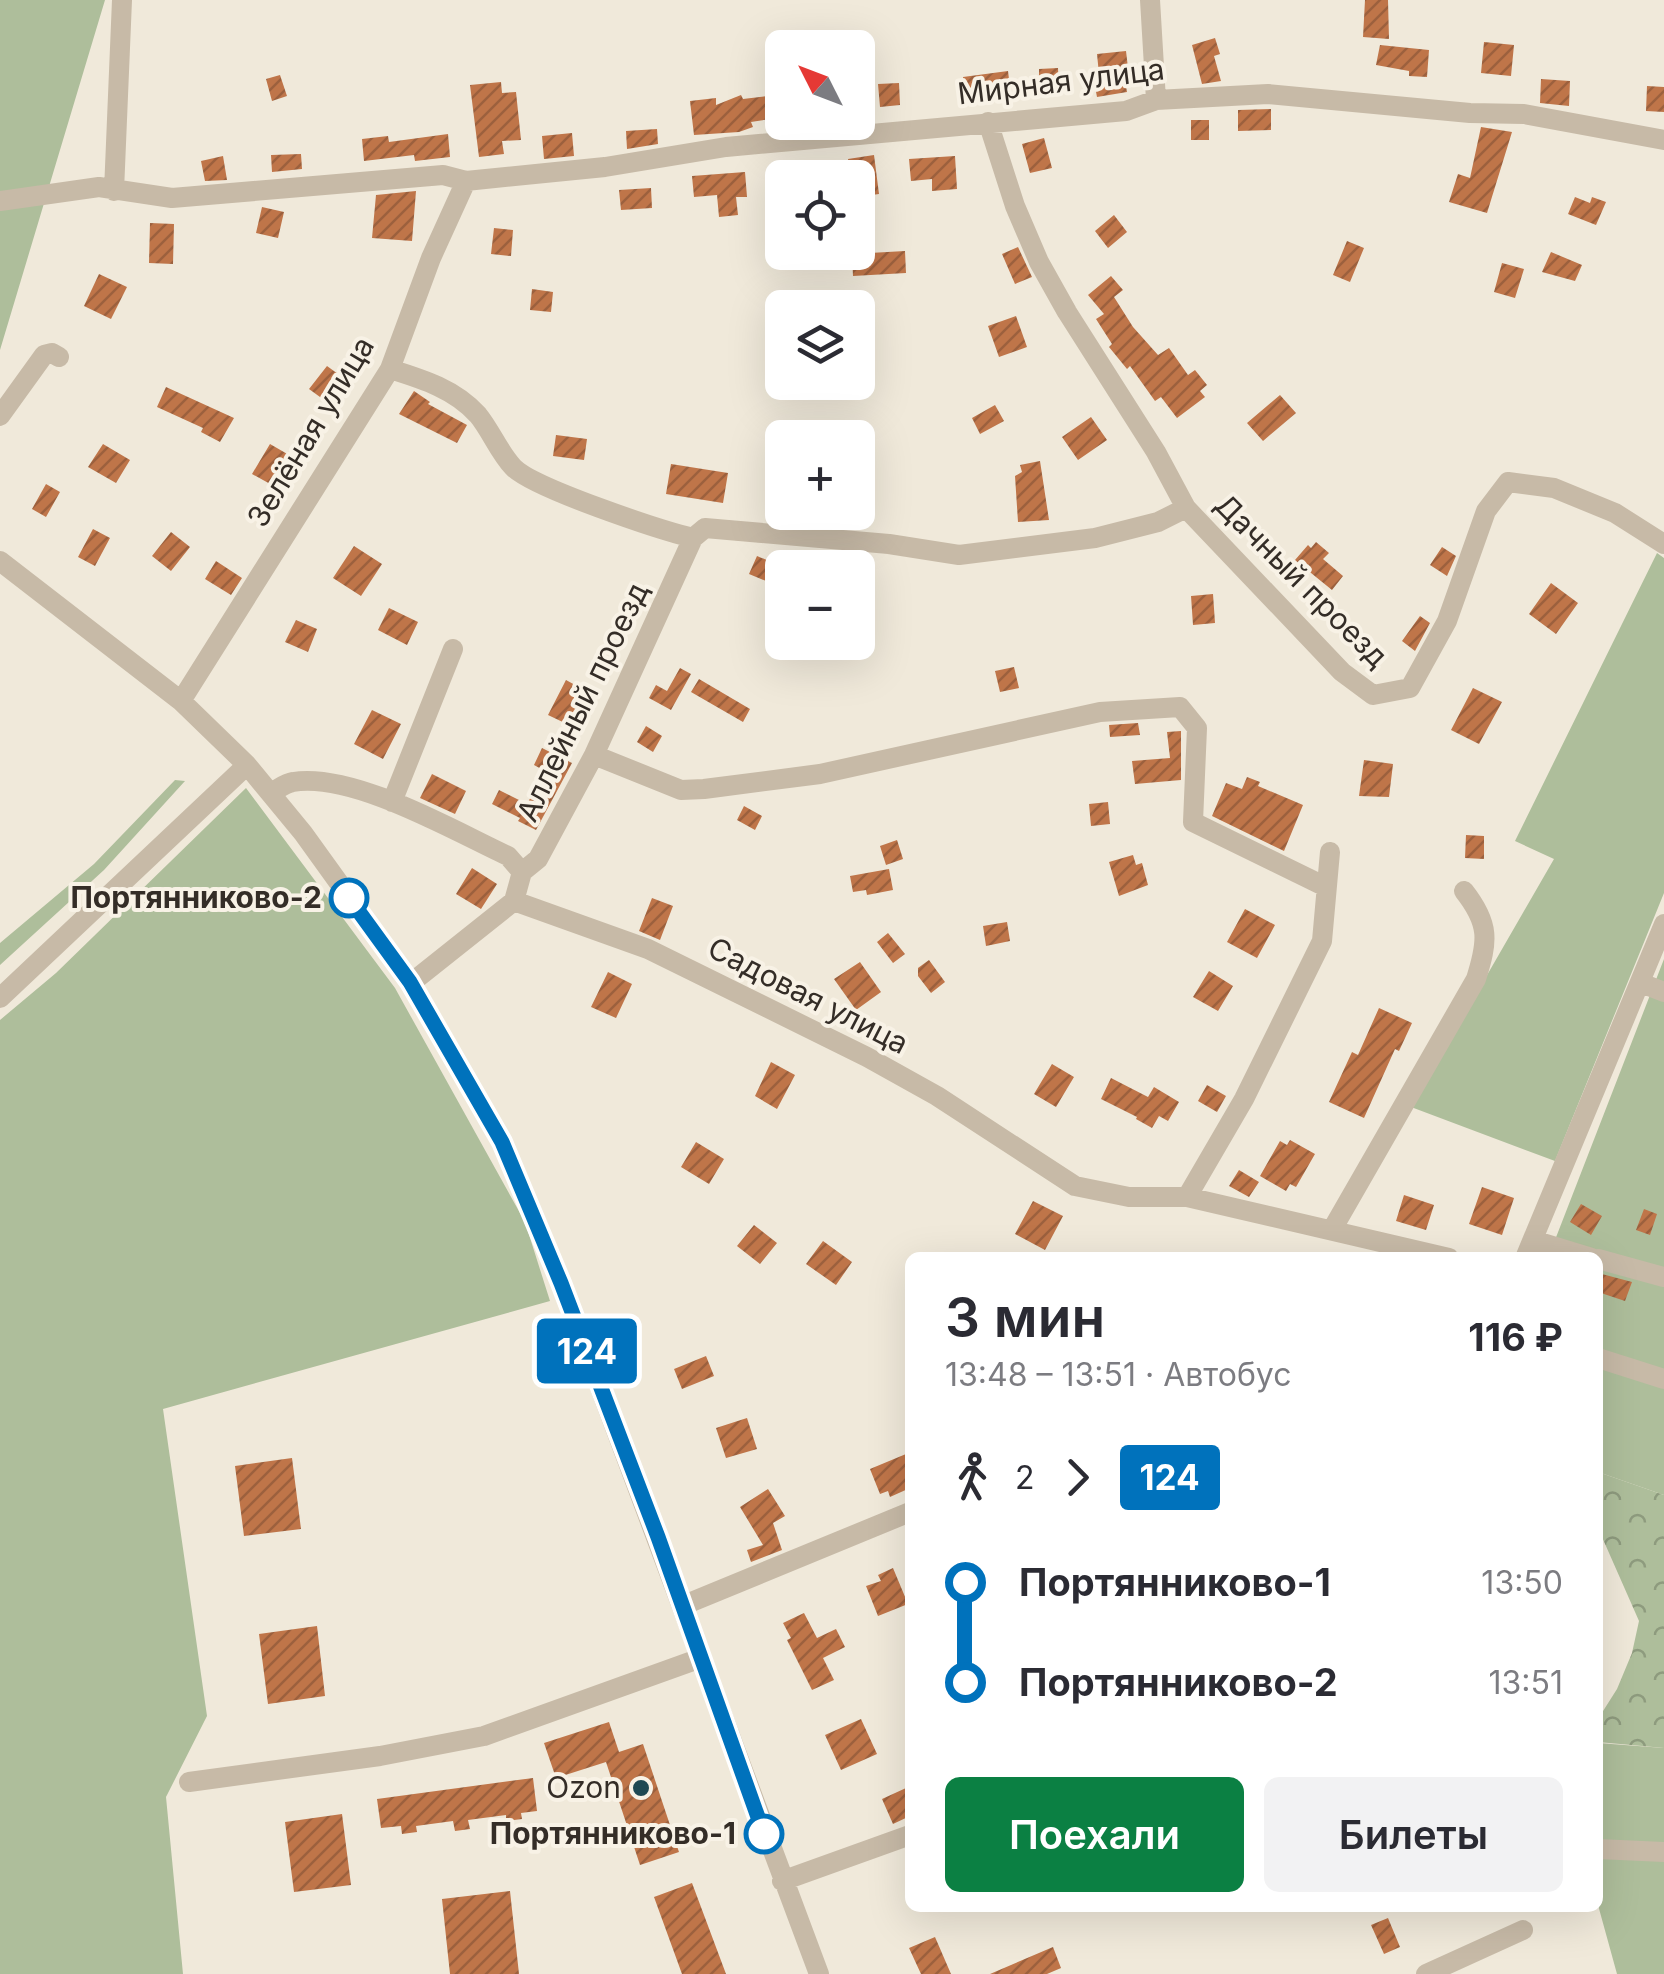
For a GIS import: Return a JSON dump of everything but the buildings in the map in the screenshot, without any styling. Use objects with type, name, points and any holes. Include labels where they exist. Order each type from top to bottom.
[{"type":"street","points":[[114,191],[122,0]]},
{"type":"street","points":[[1150,0],[1156,100]]},
{"type":"street","name":"Мирная улица","points":[[0,201],[99,188],[172,198],[443,175],[466,181],[605,167],[726,147],[1126,111],[1156,100],[1268,94],[1470,113],[1524,114],[1664,140]]},
{"type":"street","name":"Дачный проезд","points":[[988,122],[1015,206],[1039,262],[1186,508],[1342,672],[1373,695],[1410,688],[1448,621],[1486,510],[1508,482],[1554,488],[1614,513],[1664,544]]},
{"type":"street","name":"Зелёная улица","points":[[181,701],[390,368],[431,258],[466,181]]},
{"type":"street","points":[[0,416],[44,356],[59,356]]},
{"type":"street","points":[[390,368],[438,384],[476,412],[514,469],[648,526],[699,533],[889,544],[959,555],[1095,538],[1158,522],[1186,508]]},
{"type":"street","name":"Аллейный проезд","points":[[514,901],[522,872],[538,859],[594,755],[699,533]]},
{"type":"street","points":[[0,561],[181,701],[247,765],[272,792],[410,982],[502,1142],[561,1283],[819,1974]]},
{"type":"street","points":[[392,802],[453,649]]},
{"type":"street","points":[[594,755],[681,790],[704,789],[820,774],[1100,712],[1180,707],[1196,728],[1194,822],[1326,887]]},
{"type":"street","points":[[0,998],[247,765]]},
{"type":"street","points":[[272,792],[291,782],[330,783],[392,802],[508,856],[522,872]]},
{"type":"street","points":[[1187,1196],[1244,1098],[1322,941],[1330,852]]},
{"type":"street","points":[[1333,1228],[1476,980],[1487,944],[1480,911],[1464,890]]},
{"type":"street","points":[[410,982],[514,901]]},
{"type":"street","name":"Садовая улица","points":[[514,901],[648,949],[867,1057],[937,1096],[1075,1186],[1129,1197],[1187,1196],[1427,1252]]},
{"type":"street","points":[[1529,1249],[1664,924]]},
{"type":"street","points":[[1642,983],[1664,992]]},
{"type":"street","points":[[1603,1260],[1664,1277]]},
{"type":"street","points":[[1603,1360],[1664,1379]]},
{"type":"street","points":[[684,1605],[905,1514]]},
{"type":"street","points":[[188,1782],[380,1756],[484,1736],[701,1658]]},
{"type":"street","points":[[782,1881],[905,1836]]},
{"type":"street","points":[[1603,1849],[1664,1852]]},
{"type":"street","points":[[1426,1974],[1524,1930]]},
{"type":"green space","points":[[0,0],[105,0],[0,350]]},
{"type":"green space","points":[[1657,553],[1664,558],[1664,893],[1555,1161],[1411,1107],[1554,859],[1515,841]]},
{"type":"green space","points":[[175,780],[185,781],[104,870],[0,965],[0,943],[94,864]]},
{"type":"green space","points":[[246,788],[395,988],[525,1222],[550,1301],[163,1409],[207,1716],[166,1797],[183,1974],[0,1974],[0,1020],[56,973]]},
{"type":"green space","points":[[1664,959],[1664,1495],[1603,1474],[1603,1252],[1550,1252]]},
{"type":"green space","points":[[1603,1474],[1664,1495],[1664,1748],[1603,1742],[1603,1711],[1632,1653],[1639,1621],[1603,1539]]},
{"type":"green space","points":[[1603,1743],[1664,1748],[1664,1974],[1617,1974],[1600,1912],[1603,1912]]},
{"type":"bus line","name":"124","points":[[349,898],[410,982],[502,1142],[561,1283],[684,1605],[764,1834]]},
{"type":"place","name":"Портянниково-2","points":[[349,898]]},
{"type":"place","name":"Ozon","points":[[641,1788]]},
{"type":"place","name":"Портянниково-1","points":[[764,1834]]}]
